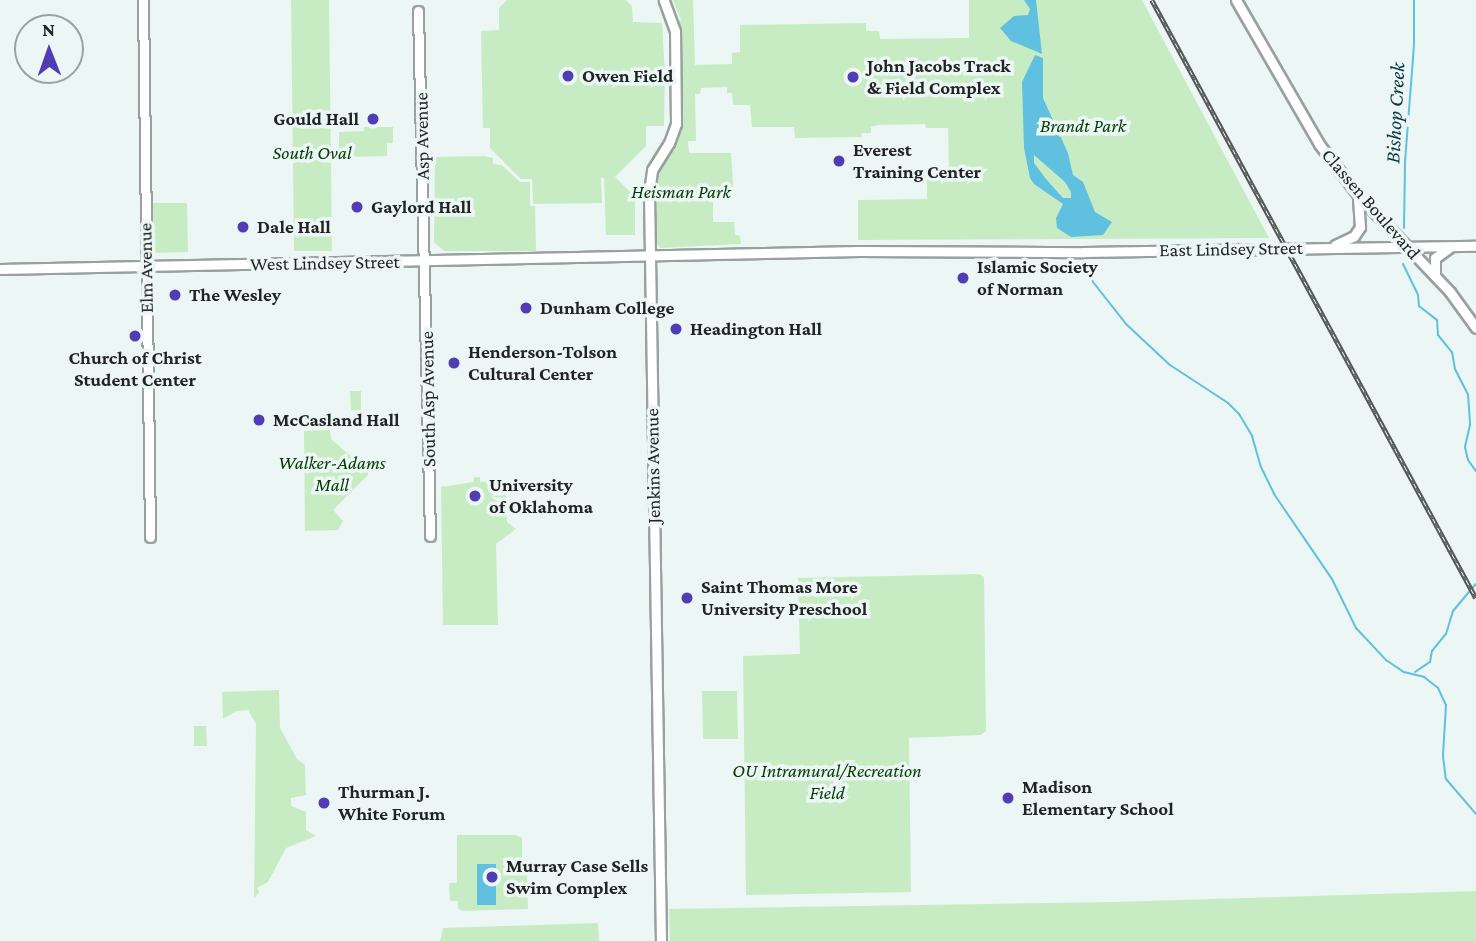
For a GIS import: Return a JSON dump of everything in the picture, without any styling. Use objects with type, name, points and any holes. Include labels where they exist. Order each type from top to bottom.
[{"type":"street","name":"Elm Avenue","points":[[142,0],[150,537]]},
{"type":"street","name":"Jenkins Avenue","points":[[661,941],[650,174],[669,143],[676,124],[674,23],[664,0]]},
{"type":"street","name":"Classen Boulevard","points":[[1236,0],[1299,115],[1358,195],[1435,276],[1476,328]]},
{"type":"street","name":"Asp Avenue","points":[[418,11],[424,261]]},
{"type":"street","points":[[1332,246],[1354,236],[1360,227],[1358,195]]},
{"type":"street","name":"East Lindsey Street","points":[[650,258],[1476,246]]},
{"type":"street","points":[[1435,276],[1434,258],[1451,247]]},
{"type":"street","name":"West Lindsey Street","points":[[0,269],[146,264],[650,258]]},
{"type":"street","name":"South Asp Avenue","points":[[424,261],[430,536]]},
{"type":"green space","name":"South Oval","points":[[291,0],[329,0],[332,251],[294,251]]},
{"type":"green space","points":[[507,0],[626,0],[632,6],[633,22],[662,23],[664,126],[646,126],[646,146],[615,177],[635,197],[635,235],[606,235],[604,178],[601,178],[602,203],[533,204],[532,179],[521,179],[490,148],[490,128],[483,128],[481,31],[499,30],[499,8]]},
{"type":"green space","name":"Brandt Park","points":[[673,0],[693,0],[695,65],[732,64],[732,53],[740,52],[740,25],[866,23],[866,31],[879,31],[880,39],[969,38],[969,0],[1142,0],[1269,238],[858,240],[858,200],[927,199],[927,174],[949,174],[948,128],[926,128],[925,124],[878,125],[871,127],[871,133],[862,133],[861,137],[795,138],[794,127],[752,127],[750,105],[733,105],[732,93],[727,93],[727,87],[701,88],[700,94],[695,94],[696,141],[688,141],[689,153],[731,153],[734,198],[723,198],[723,188],[713,188],[713,222],[734,222],[735,235],[740,236],[741,244],[660,248],[655,241],[649,192],[658,158],[672,136],[674,21],[681,20]]},
{"type":"green space","points":[[364,127],[393,127],[393,143],[387,143],[387,156],[343,157],[339,154],[339,132],[364,131]]},
{"type":"green space","points":[[435,157],[493,158],[493,164],[502,165],[520,182],[530,182],[530,206],[535,206],[536,251],[444,251],[434,242]]},
{"type":"green space","points":[[153,203],[187,203],[188,252],[154,253]]},
{"type":"green space","points":[[350,391],[361,391],[361,410],[351,410]]},
{"type":"green space","name":"Walker-Adams Mall","points":[[330,430],[331,439],[368,471],[368,475],[333,510],[343,521],[338,530],[305,531],[304,431]]},
{"type":"green space","points":[[474,477],[480,477],[480,482],[493,481],[493,496],[506,495],[507,522],[516,529],[496,544],[498,625],[443,625],[441,487],[474,482]]},
{"type":"green space","name":"OU Intramural/Recreation Field","points":[[979,574],[984,577],[986,731],[981,735],[909,738],[911,892],[746,895],[743,656],[800,654],[798,578]]},
{"type":"green space","points":[[279,690],[280,728],[297,759],[305,765],[306,795],[291,798],[291,806],[306,812],[306,830],[316,836],[286,848],[268,882],[257,888],[259,892],[254,899],[256,724],[248,710],[237,711],[223,719],[222,692]]},
{"type":"green space","points":[[702,691],[737,691],[738,739],[703,739]]},
{"type":"green space","points":[[194,726],[206,726],[207,746],[194,746]]},
{"type":"green space","name":"Murray Case Sells Swim Complex","points":[[457,835],[516,835],[522,838],[522,868],[527,871],[528,909],[463,911],[458,909],[458,901],[450,901],[449,883],[457,883]]},
{"type":"green space","points":[[1476,891],[1476,941],[670,941],[669,909],[1114,902]]},
{"type":"green space","points":[[598,923],[599,941],[440,941],[443,928]]},
{"type":"water","points":[[1024,0],[1036,0],[1042,54],[1011,41],[1000,28],[1014,16],[1028,15],[1030,9]]},
{"type":"water","points":[[1035,55],[1043,58],[1043,98],[1068,153],[1073,175],[1083,182],[1095,212],[1112,222],[1103,235],[1071,237],[1057,228],[1056,218],[1063,204],[1034,184],[1030,178],[1024,148],[1022,82]],"holes":[[[1034,155],[1065,182],[1071,192],[1071,198],[1063,198],[1046,179],[1034,163]]]},
{"type":"water","points":[[477,864],[496,864],[496,905],[477,905]]},
{"type":"waterway","name":"Bishop Creek","points":[[1404,228],[1414,0]]},
{"type":"waterway","name":"Bishop Creek","points":[[1403,264],[1418,295],[1419,306],[1437,320],[1438,335],[1452,352],[1455,369],[1468,394],[1470,425],[1465,447],[1468,460],[1476,471]]},
{"type":"waterway","points":[[1094,266],[1090,273],[1093,282],[1126,324],[1170,365],[1228,403],[1239,414],[1252,436],[1261,467],[1274,494],[1332,579],[1356,628],[1386,660],[1404,672],[1424,677],[1438,688],[1446,705],[1443,756],[1446,779],[1476,814]]},
{"type":"waterway","name":"Bishop Creek","points":[[1415,672],[1430,662],[1432,651],[1446,634],[1453,611],[1476,584]]},
{"type":"railway","points":[[1152,0],[1476,598]]},
{"type":"place","name":"Owen Field","points":[[568,76]]},
{"type":"place","name":"John Jacobs Track & Field Complex","points":[[853,77]]},
{"type":"place","name":"Gould Hall","points":[[373,119]]},
{"type":"place","name":"Everest Training Center","points":[[839,161]]},
{"type":"place","name":"Gaylord Hall","points":[[357,207]]},
{"type":"place","name":"Dale Hall","points":[[243,227]]},
{"type":"place","name":"Islamic Society of Norman","points":[[963,278]]},
{"type":"place","name":"The Wesley","points":[[175,295]]},
{"type":"place","name":"Dunham College","points":[[526,308]]},
{"type":"place","name":"Headington Hall","points":[[676,329]]},
{"type":"place","name":"Church of Christ Student Center","points":[[135,336]]},
{"type":"place","name":"Henderson-Tolson Cultural Center","points":[[454,363]]},
{"type":"place","name":"McCasland Hall","points":[[259,420]]},
{"type":"place","name":"University of Oklahoma","points":[[475,496]]},
{"type":"place","name":"Saint Thomas More University Preschool","points":[[687,598]]},
{"type":"place","name":"Madison Elementary School","points":[[1008,798]]},
{"type":"place","name":"Thurman J. White Forum","points":[[324,803]]},
{"type":"place","name":"Murray Case Sells Swim Complex","points":[[492,877]]},
{"type":"park label","name":"Heisman Park","points":[[681,192]]}]
